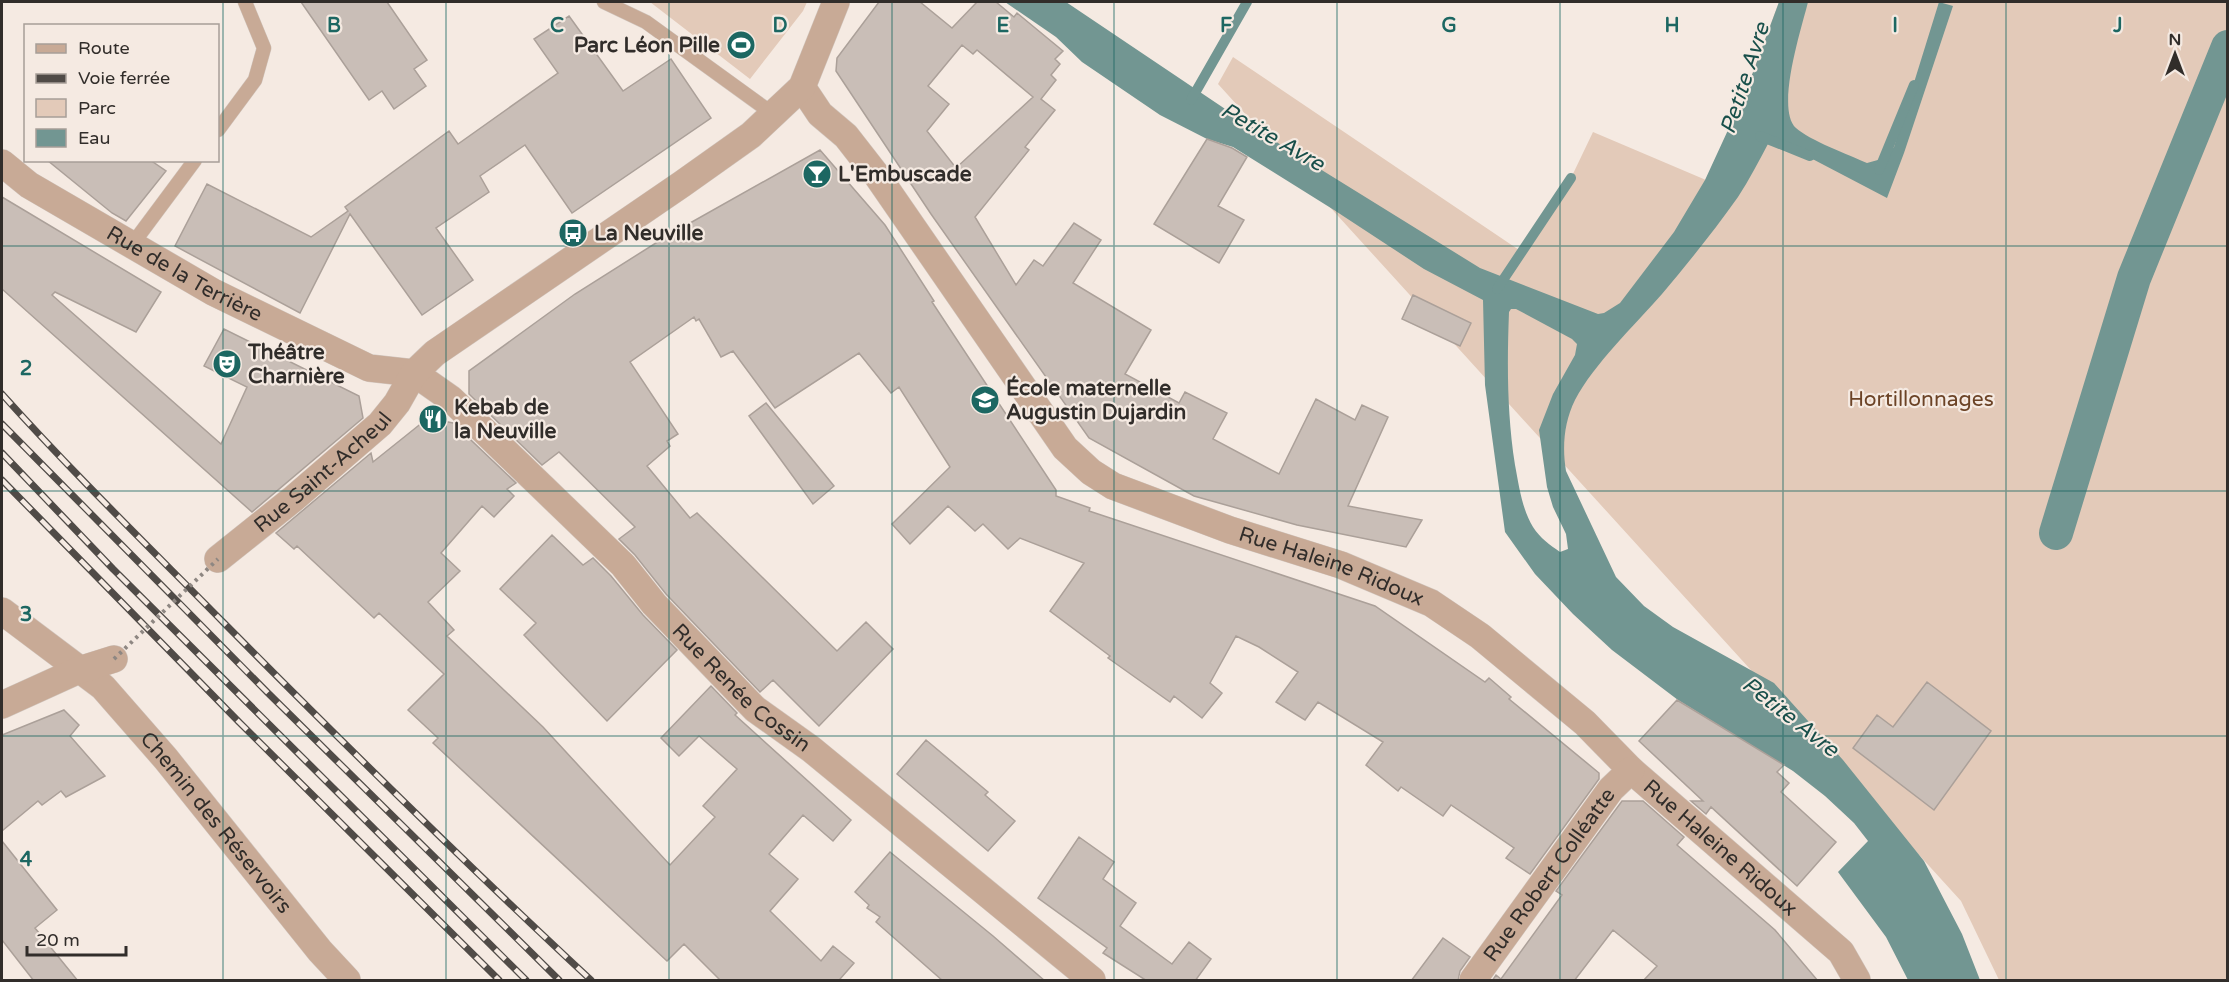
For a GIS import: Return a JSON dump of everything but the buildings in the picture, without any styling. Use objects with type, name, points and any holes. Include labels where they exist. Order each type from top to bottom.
[{"type":"street","points":[[802,87],[834,6]]},
{"type":"street","name":"Rue Saint-Acheul","points":[[218,559],[293,499],[380,424],[397,403],[414,373],[435,353],[751,135],[802,87]]},
{"type":"street","name":"Rue Haleine Ridoux","points":[[802,87],[820,114],[846,136],[906,216],[1065,448],[1091,472],[1113,486],[1164,507],[1341,565],[1431,603],[1480,636],[1585,723],[1631,770],[1841,952],[1857,981]]},
{"type":"street","name":"Rue de la Terrière","points":[[2,163],[29,185],[213,292],[369,368],[414,373]]},
{"type":"street","name":"Rue Renée Cossin","points":[[414,373],[451,399],[623,565],[654,604],[755,709],[811,749],[1092,981]]},
{"type":"street","name":"Chemin des Réservoirs","points":[[2,611],[103,687],[166,759],[347,981]]},
{"type":"street","points":[[2,705],[79,670],[114,659]]},
{"type":"street","name":"Rue Robert Colléatte","points":[[1473,981],[1611,789],[1631,770]]},
{"type":"lane","points":[[219,129],[255,80],[264,48],[245,2]]},
{"type":"lane","points":[[604,2],[646,22],[773,114]]},
{"type":"lane","points":[[131,246],[194,162]]},
{"type":"path","points":[[114,659],[218,559]]},
{"type":"green space","name":"Parc Léon Pille","points":[[650,2],[807,2],[803,11],[750,79]]},
{"type":"green space","name":"Hortillonnages","points":[[1779,2],[2227,2],[2227,980],[1999,980],[1961,901],[1218,84],[1233,57],[1522,252],[1571,178],[1593,132],[1706,180],[1746,91]]},
{"type":"water","name":"Petite Avre","points":[[1005,2],[1066,2],[1249,125],[1480,268],[1598,314],[1620,303],[1674,232],[1705,180],[1746,91],[1779,2],[1808,2],[1789,86],[1790,118],[1802,133],[1867,163],[1885,158],[1894,147],[1939,2],[1953,6],[1887,198],[1780,142],[1769,142],[1742,191],[1720,222],[1662,294],[1603,359],[1583,386],[1568,417],[1564,453],[1566,471],[1616,577],[1644,606],[1673,627],[1774,683],[1843,760],[1924,861],[1962,934],[1980,980],[1908,980],[1886,937],[1838,872],[1868,841],[1854,823],[1793,771],[1678,700],[1612,650],[1535,574],[1505,532],[1485,385],[1483,300],[1424,269],[1233,147],[1207,139],[1160,115],[1082,62],[1056,37]],"holes":[[[1511,309],[1516,309],[1572,339],[1577,344],[1575,355],[1553,394],[1539,430],[1547,487],[1553,507],[1566,534],[1568,549],[1560,552],[1539,535],[1529,520],[1521,497],[1515,465],[1509,408],[1508,351],[1509,312]]]},
{"type":"waterway","points":[[1191,100],[1247,2]]},
{"type":"waterway","points":[[2056,533],[2134,278],[2228,47]]},
{"type":"waterway","points":[[1879,170],[1914,85]]},
{"type":"waterway","points":[[1760,136],[1810,156]]},
{"type":"waterway","points":[[1497,289],[1571,178]]},
{"type":"railway","points":[[2,394],[111,510],[314,713],[591,980]]},
{"type":"railway","points":[[2,424],[268,693],[559,980]]},
{"type":"railway","points":[[2,453],[113,569],[526,980]]},
{"type":"railway","points":[[2,480],[239,722],[499,980]]},
{"type":"place","name":"Parc Léon Pille","points":[[741,45]]},
{"type":"place","name":"L'Embuscade","points":[[817,174]]},
{"type":"place","name":"La Neuville","points":[[573,233]]},
{"type":"place","name":"Théâtre Charnière","points":[[227,364]]},
{"type":"place","name":"École maternelle Augustin Dujardin","points":[[985,400]]},
{"type":"place","name":"Kebab de la Neuville","points":[[433,419]]}]
